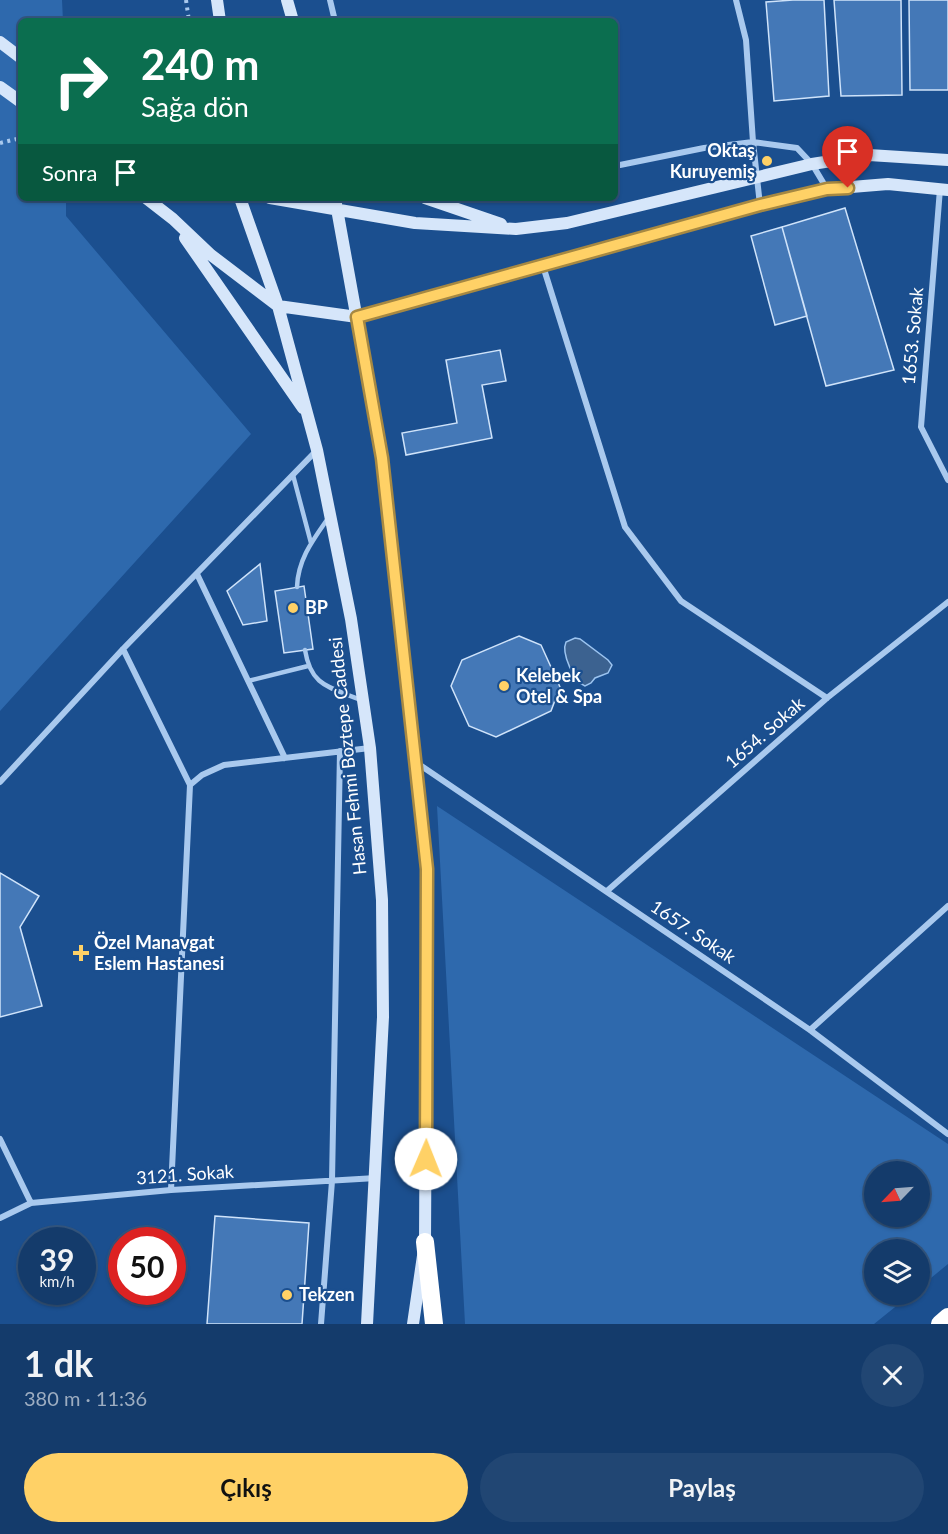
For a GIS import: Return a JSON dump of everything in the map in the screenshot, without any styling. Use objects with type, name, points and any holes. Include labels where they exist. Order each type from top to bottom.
[{"type":"highway","points":[[425,1242],[434,1324]]},
{"type":"highway","points":[[940,1324],[948,1317]]},
{"type":"main road","points":[[217,0],[220,18]]},
{"type":"main road","points":[[287,0],[292,18]]},
{"type":"main road","points":[[0,42],[18,56]]},
{"type":"main road","points":[[0,87],[18,100]]},
{"type":"main road","points":[[303,201],[336,204],[415,223],[516,229],[567,223],[812,164],[869,155],[948,160]]},
{"type":"main road","points":[[150,201],[211,255],[278,306],[357,317],[760,205],[827,189],[888,183],[944,190]]},
{"type":"main road","name":"Hasan Fehmi Boztepe Caddesi","points":[[241,201],[278,306],[309,416],[351,619],[370,747],[382,900],[383,1017],[367,1324]]},
{"type":"main road","points":[[434,201],[516,229]]},
{"type":"main road","points":[[336,204],[382,458],[427,869],[425,1242],[413,1324]]},
{"type":"main road","points":[[172,219],[309,416]]},
{"type":"street","points":[[330,0],[334,18]]},
{"type":"street","points":[[736,0],[746,40],[760,205]]},
{"type":"street","points":[[618,165],[704,148],[753,142],[797,148],[812,164],[827,189]]},
{"type":"street","name":"1653. Sokak","points":[[944,190],[921,428],[948,480]]},
{"type":"street","points":[[543,266],[625,527],[681,601],[827,698]]},
{"type":"street","points":[[0,782],[123,649],[317,450]]},
{"type":"street","points":[[197,573],[285,758]]},
{"type":"street","name":"1654. Sokak","points":[[607,891],[827,698],[948,602]]},
{"type":"street","points":[[123,649],[190,784],[171,1190]]},
{"type":"street","points":[[190,784],[202,775],[224,765],[370,747]]},
{"type":"street","points":[[321,1324],[332,1181],[340,751]]},
{"type":"street","name":"1657. Sokak","points":[[417,763],[810,1030],[948,1134]]},
{"type":"street","points":[[810,1030],[948,906]]},
{"type":"street","points":[[0,1139],[32,1203]]},
{"type":"street","name":"3121. Sokak","points":[[0,1218],[32,1203],[171,1190],[376,1178]]},
{"type":"lane","points":[[293,475],[311,543]]},
{"type":"lane","points":[[297,587],[298,573],[304,554],[330,515]]},
{"type":"lane","points":[[305,650],[308,666],[318,682],[363,701]]},
{"type":"lane","points":[[248,681],[308,666]]},
{"type":"path","points":[[186,0],[189,18]]},
{"type":"path","points":[[0,143],[18,139]]},
{"type":"shaded area","points":[[0,0],[62,0],[63,18],[18,18],[18,201],[66,201],[66,216],[251,434],[0,711]]},
{"type":"shaded area","points":[[575,638],[580,639],[612,665],[608,673],[595,678],[585,686],[573,673],[565,653],[566,642]]},
{"type":"shaded area","points":[[437,806],[948,1144],[948,1264],[930,1279],[930,1239],[864,1239],[864,1305],[898,1305],[874,1324],[465,1324]]},
{"type":"building","points":[[824,0],[829,96],[774,101],[766,2]]},
{"type":"building","points":[[834,0],[901,0],[902,95],[841,96]]},
{"type":"building","points":[[909,0],[948,0],[948,90],[910,90]]},
{"type":"building","points":[[845,208],[894,370],[826,386],[782,227]]},
{"type":"building","points":[[782,227],[807,316],[775,325],[751,236]]},
{"type":"building","points":[[500,350],[506,381],[482,385],[492,438],[406,455],[402,433],[457,423],[446,360]]},
{"type":"building","points":[[260,564],[267,621],[243,625],[227,591]]},
{"type":"building","points":[[304,586],[313,649],[284,653],[275,591]]},
{"type":"building","points":[[519,636],[541,645],[560,687],[551,711],[496,737],[469,726],[451,686],[462,660]]},
{"type":"building","points":[[0,873],[39,896],[20,927],[42,1006],[0,1017]]},
{"type":"building","points":[[215,1216],[309,1223],[302,1324],[207,1324]]},
{"type":"place","name":"Oktaş Kuruyemiş","points":[[767,161]]},
{"type":"place","name":"BP","points":[[293,608]]},
{"type":"place","name":"Kelebek Otel & Spa","points":[[504,686]]},
{"type":"place","name":"Özel Manavgat Eslem Hastanesi","points":[[81,953]]},
{"type":"place","name":"Tekzen","points":[[287,1295]]},
{"type":"route","points":[[426,1159],[427,869],[382,458],[357,317],[760,205],[827,189],[848,188]]}]
